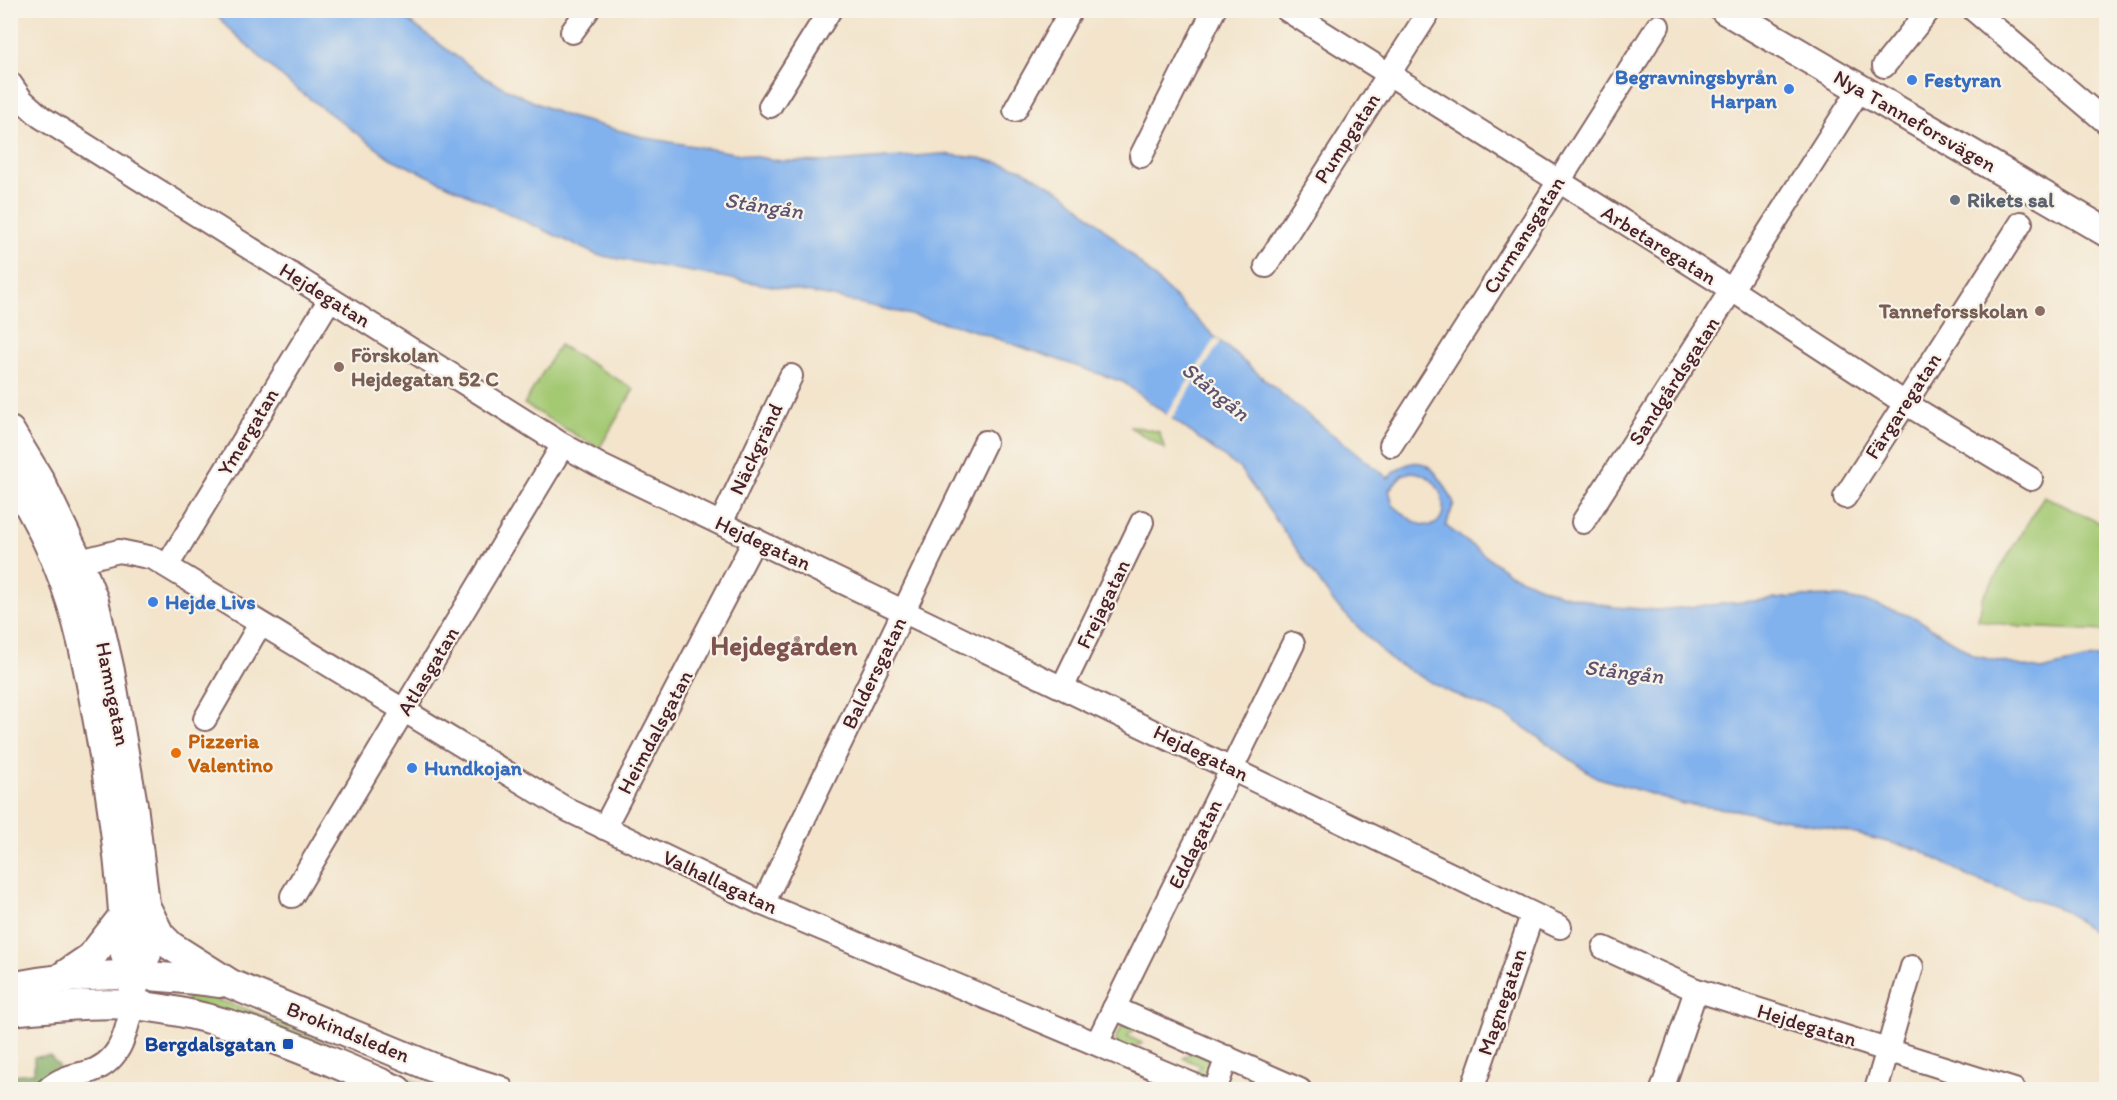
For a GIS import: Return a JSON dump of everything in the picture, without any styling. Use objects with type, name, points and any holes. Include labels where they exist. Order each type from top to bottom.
[{"type":"main road","name":"Nya Tanneforsvägen","points":[[1725,10],[2106,232]]},
{"type":"main road","name":"Hamngatan","points":[[10,431],[39,479],[68,563]]},
{"type":"main road","name":"Hamngatan","points":[[10,473],[44,532],[94,601],[110,671],[133,805],[134,910],[147,954],[135,974],[132,1005]]},
{"type":"main road","points":[[10,987],[62,976],[91,957],[134,910]]},
{"type":"main road","name":"Brokindsleden","points":[[134,910],[171,946],[231,984],[451,1075],[499,1089]]},
{"type":"main road","name":"Brokindsleden","points":[[62,976],[135,974],[231,984]]},
{"type":"main road","name":"Brokindsleden","points":[[10,1011],[94,1005],[132,1005],[169,1009],[244,1029],[326,1058],[389,1087]]},
{"type":"main road","points":[[451,1075],[477,1089]]},
{"type":"street","points":[[572,32],[588,10]]},
{"type":"street","points":[[770,106],[830,10]]},
{"type":"street","points":[[1015,110],[1071,10]]},
{"type":"street","points":[[1141,156],[1214,10]]},
{"type":"street","name":"Arbetaregatan","points":[[1287,10],[1732,290],[1905,403],[2031,479]]},
{"type":"street","name":"Pumpgatan","points":[[1266,266],[1430,10]]},
{"type":"street","points":[[1884,66],[1929,10]]},
{"type":"street","points":[[1974,10],[2106,122]]},
{"type":"street","name":"Curmansgatan","points":[[1391,445],[1658,26]]},
{"type":"street","name":"Hejdegatan","points":[[10,83],[22,100],[41,117],[563,445],[1560,927]]},
{"type":"street","name":"Sandgårdsgatan","points":[[1583,522],[1860,88]]},
{"type":"street","name":"Färgaregatan","points":[[1845,497],[2021,224]]},
{"type":"street","name":"Ymergatan","points":[[166,566],[330,298]]},
{"type":"street","name":"Näckgränd","points":[[721,523],[791,376]]},
{"type":"street","name":"Baldersgatan","points":[[764,904],[985,442]]},
{"type":"street","name":"Atlasgatan","points":[[292,896],[563,445]]},
{"type":"street","name":"Frejagatan","points":[[1063,686],[1142,522]]},
{"type":"street","name":"Heimdalsgatan","points":[[604,828],[755,539]]},
{"type":"street","name":"Valhallagatan","points":[[68,563],[119,551],[139,554],[166,566],[568,810],[764,904],[1206,1089]]},
{"type":"street","points":[[206,719],[260,624]]},
{"type":"street","name":"Eddagatan","points":[[1097,1043],[1293,644]]},
{"type":"street","name":"Magnegatan","points":[[1472,1089],[1532,915]]},
{"type":"street","name":"Hejdegatan","points":[[1604,948],[1696,990],[2014,1089]]},
{"type":"street","points":[[1876,1089],[1912,967]]},
{"type":"street","points":[[1662,1089],[1696,990]]},
{"type":"street","points":[[47,1089],[66,1078],[96,1070],[108,1063],[125,1036],[132,1005]]},
{"type":"street","points":[[1114,1008],[1300,1089]]},
{"type":"street","points":[[1215,1089],[1227,1058]]},
{"type":"green space","points":[[559,345],[634,389],[599,449],[524,404]]},
{"type":"green space","points":[[1130,427],[1159,432],[1165,449]]},
{"type":"green space","points":[[2044,496],[2106,526],[2106,631],[2020,627],[1978,620],[1983,597]]},
{"type":"green space","points":[[189,991],[244,1008],[435,1089],[422,1089],[369,1065],[187,1002]]},
{"type":"green space","points":[[1127,1024],[1138,1027],[1127,1036],[1142,1043],[1130,1051],[1116,1043],[1116,1036],[1122,1026]]},
{"type":"green space","points":[[1194,1050],[1208,1058],[1210,1064],[1206,1075],[1200,1078],[1190,1076],[1201,1066],[1183,1058]]},
{"type":"green space","points":[[50,1056],[59,1066],[55,1073],[36,1089],[11,1090],[11,1075],[34,1073],[34,1057]]},
{"type":"water","name":"Stångån","points":[[214,11],[395,11],[487,79],[563,115],[647,138],[781,161],[834,162],[942,154],[979,158],[1019,168],[1064,193],[1111,235],[1214,336],[1290,401],[1388,478],[1410,463],[1419,463],[1435,472],[1454,503],[1446,526],[1510,574],[1556,593],[1613,607],[1657,610],[1796,597],[1837,596],[1871,603],[1916,618],[1975,656],[2041,670],[2106,655],[2106,943],[2066,911],[1973,879],[1920,850],[1831,828],[1735,810],[1683,804],[1596,777],[1509,717],[1445,690],[1392,661],[1335,604],[1240,469],[1123,382],[963,327],[828,296],[597,255],[390,158],[290,84],[227,27]],"holes":[[[1411,472],[1423,475],[1433,482],[1443,501],[1440,519],[1434,524],[1420,524],[1407,517],[1393,505],[1389,490],[1402,475]]]},
{"type":"pier","points":[[1216,338],[1221,341],[1170,421],[1165,417]]},
{"type":"place","name":"Festyran","points":[[1912,80]]},
{"type":"place","name":"Begravningsbyrån Harpan","points":[[1789,89]]},
{"type":"place","name":"Rikets sal","points":[[1955,200]]},
{"type":"place","name":"Tanneforsskolan","points":[[2040,311]]},
{"type":"place","name":"Förskolan Hejdegatan 52 C","points":[[339,367]]},
{"type":"place","name":"Hejde Livs","points":[[153,602]]},
{"type":"place","name":"Pizzeria Valentino","points":[[176,753]]},
{"type":"place","name":"Hundkojan","points":[[412,768]]},
{"type":"place","name":"Bergdalsgatan","points":[[288,1044]]},
{"type":"district","name":"Hejdegården","points":[[784,646]]}]
